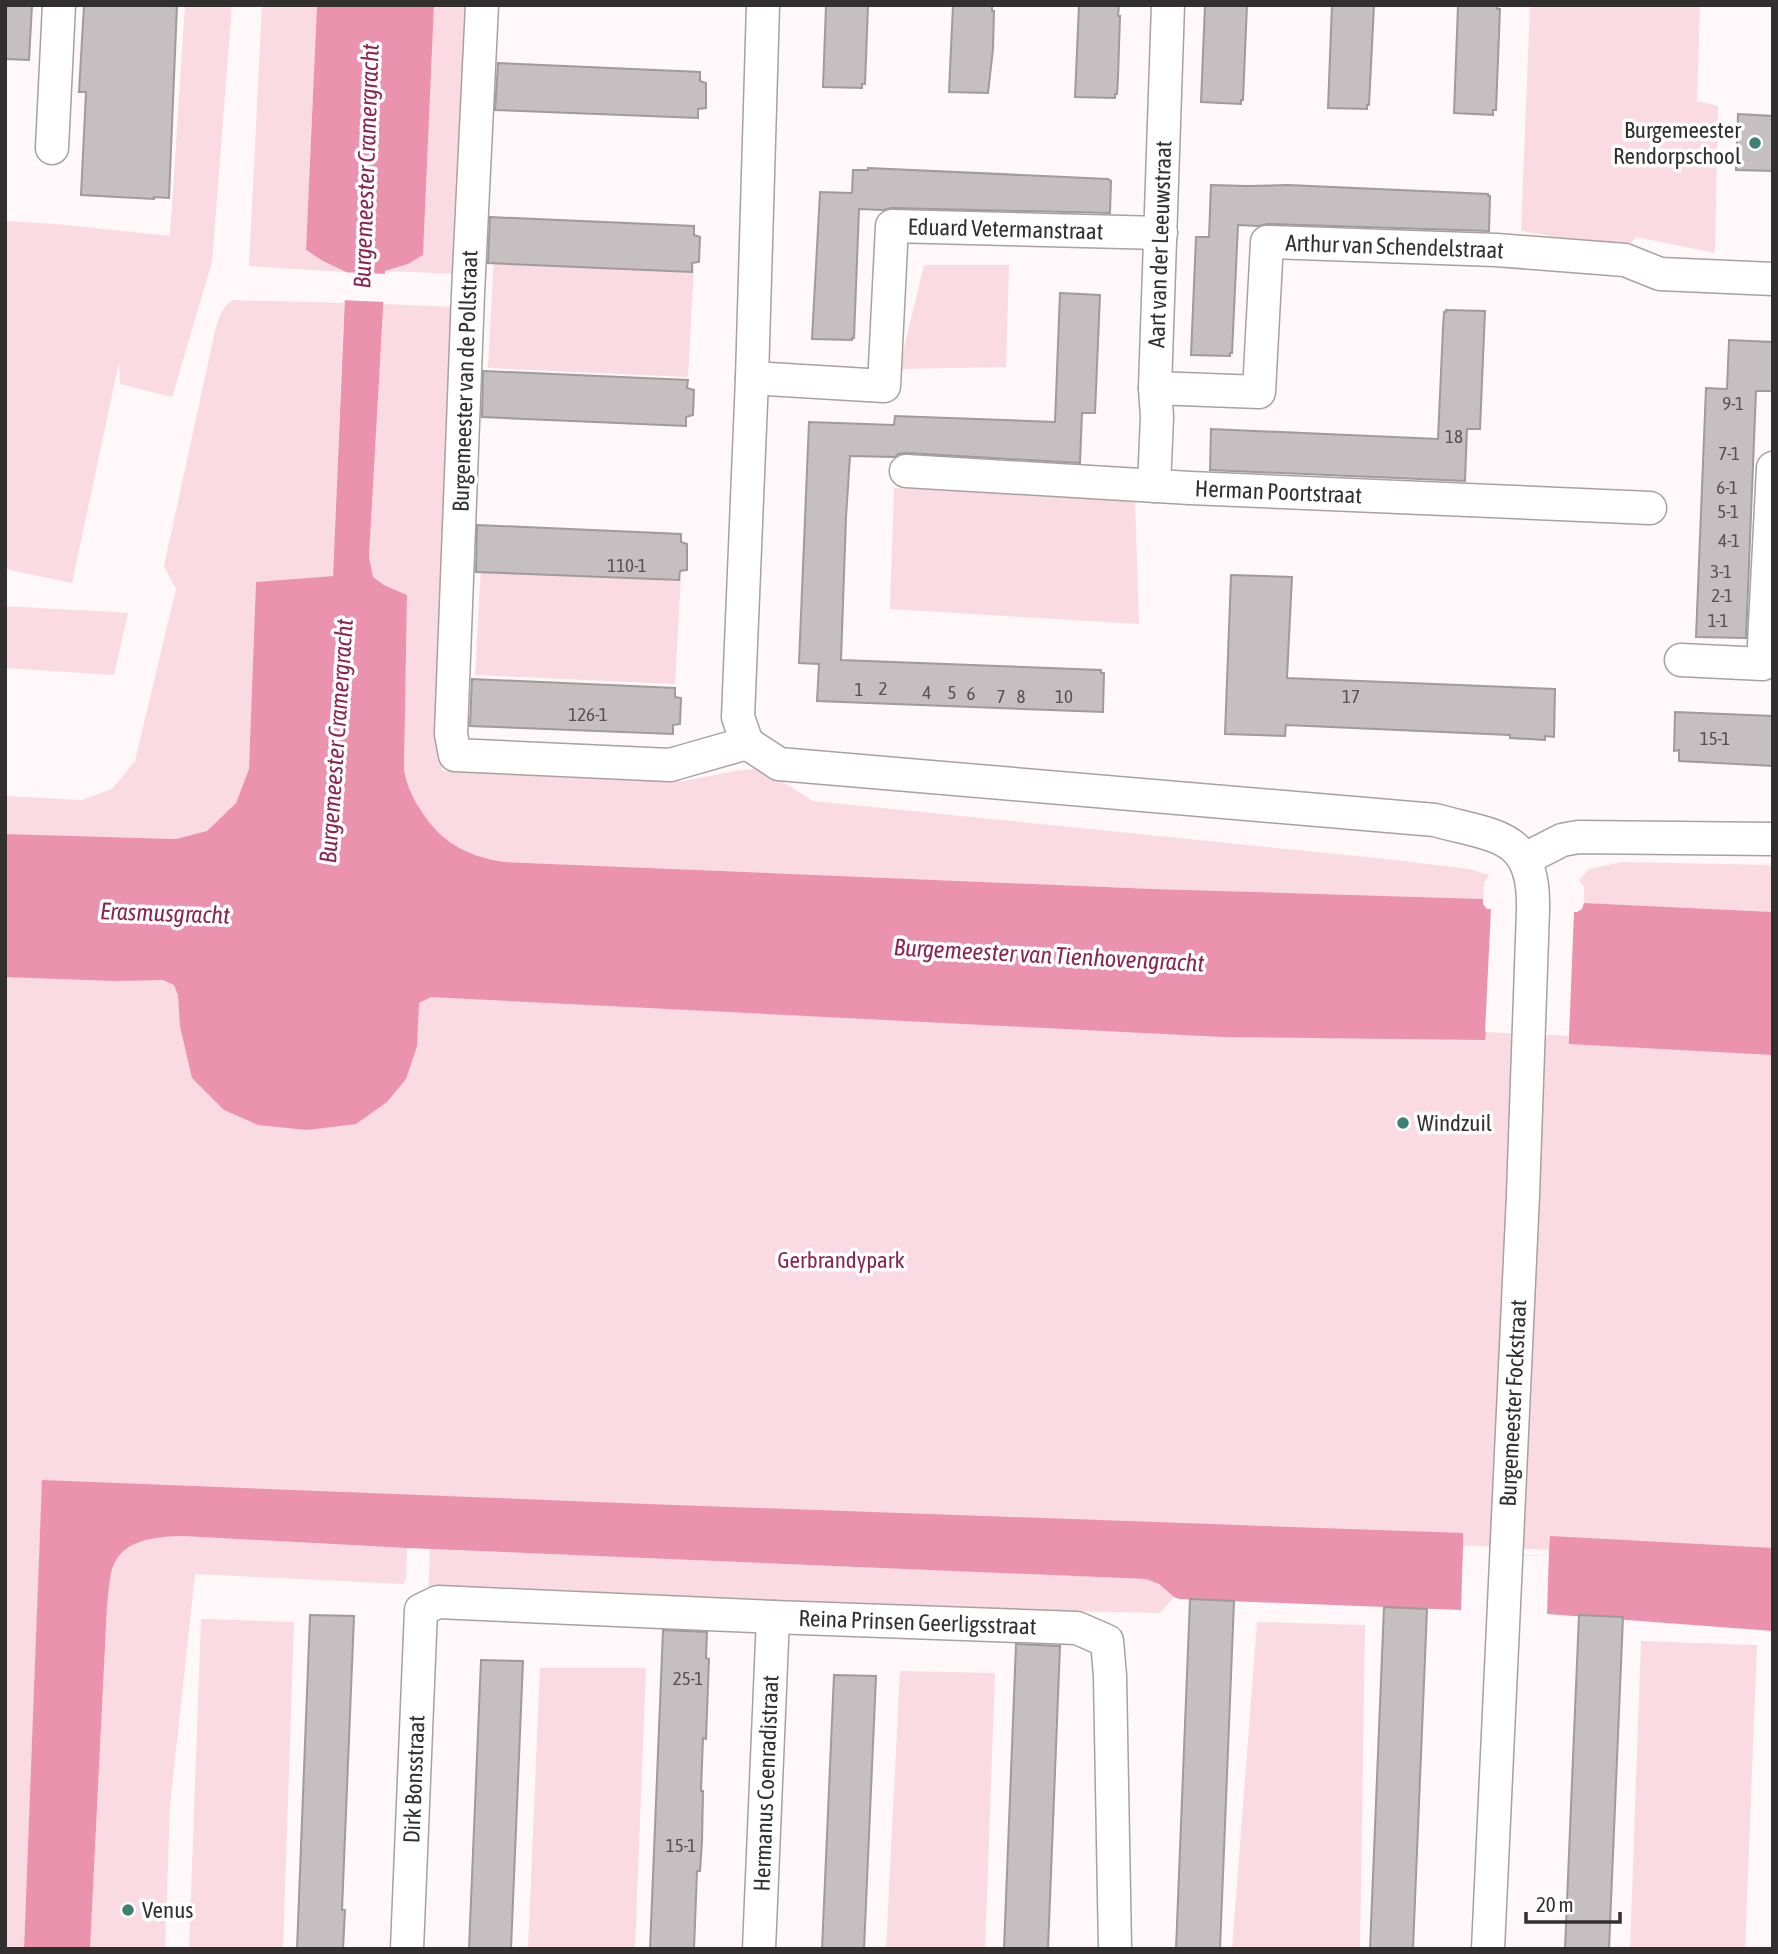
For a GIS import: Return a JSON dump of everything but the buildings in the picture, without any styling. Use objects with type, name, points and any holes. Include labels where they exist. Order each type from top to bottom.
[{"type":"street","points":[[52,148],[59,5]]},
{"type":"street","name":"Burgemeester van de Pollstraat","points":[[482,5],[451,734],[455,755],[670,765],[747,743]]},
{"type":"street","points":[[762,5],[752,378],[738,717],[747,743],[779,764],[1435,820],[1497,837],[1514,845],[1525,859],[1562,840],[1578,837],[1773,839]]},
{"type":"street","name":"Aart van der Leeuwstraat","points":[[1154,486],[1168,5]]},
{"type":"street","name":"Eduard Vetermanstraat","points":[[752,378],[884,386],[892,226],[1161,233]]},
{"type":"street","name":"Arthur van Schendelstraat","points":[[1155,388],[1259,392],[1267,242],[1496,250],[1625,260],[1660,274],[1773,279]]},
{"type":"street","points":[[1681,660],[1763,664],[1773,468]]},
{"type":"street","name":"Herman Poortstraat","points":[[906,471],[1154,486],[1650,509]]},
{"type":"street","name":"Burgemeester Fockstraat","points":[[1488,1949],[1523,1195],[1534,887],[1525,859]]},
{"type":"street","name":"Reina Prinsen Geerligsstraat","points":[[421,1610],[438,1602],[1077,1628],[1107,1641],[1115,1949]]},
{"type":"street","name":"Dirk Bonsstraat","points":[[407,1949],[421,1610]]},
{"type":"street","name":"Hermanus Coenradistraat","points":[[760,1949],[774,1617]]},
{"type":"green space","points":[[185,5],[232,5],[212,262],[172,397],[120,384],[119,362],[72,583],[5,569],[5,221],[170,236]]},
{"type":"green space","points":[[262,5],[317,5],[306,250],[346,272],[249,266]]},
{"type":"green space","points":[[434,5],[473,5],[461,274],[385,271],[408,264],[423,255]]},
{"type":"green space","points":[[1530,5],[1700,5],[1697,101],[1718,106],[1715,253],[1636,237],[1621,248],[1521,231]]},
{"type":"green space","points":[[494,257],[694,265],[688,377],[488,368]]},
{"type":"green space","points":[[924,265],[1009,265],[1006,367],[899,369]]},
{"type":"green space","points":[[232,300],[344,303],[333,576],[256,582],[249,770],[236,803],[207,831],[176,839],[5,834],[5,796],[82,800],[112,789],[135,761],[176,589],[164,566],[215,331],[223,310]]},
{"type":"green space","points":[[382,304],[460,307],[442,771],[684,781],[761,768],[813,801],[1469,869],[1489,875],[1484,883],[1483,899],[1153,889],[505,862],[467,852],[446,839],[428,821],[406,780],[407,595],[373,577],[369,557]]},
{"type":"green space","points":[[894,488],[1135,497],[1139,624],[890,609]]},
{"type":"green space","points":[[481,567],[681,576],[675,684],[475,675]]},
{"type":"green space","points":[[5,606],[128,613],[114,675],[5,668]]},
{"type":"green space","points":[[1622,862],[1773,865],[1773,912],[1584,903],[1584,887],[1579,880],[1589,869]]},
{"type":"green space","name":"Gerbrandypark","points":[[5,970],[1773,1031],[1773,1563],[1479,1546],[870,1529],[42,1491],[24,1949],[5,1949]]},
{"type":"green space","points":[[182,1536],[407,1548],[406,1580],[403,1584],[195,1574],[170,1806],[165,1949],[90,1949],[107,1606],[111,1573],[122,1553],[139,1542]]},
{"type":"green space","points":[[430,1549],[1146,1579],[1159,1584],[1174,1597],[1160,1613],[428,1594]]},
{"type":"green space","points":[[201,1619],[294,1622],[283,1949],[189,1949]]},
{"type":"green space","points":[[1257,1622],[1365,1625],[1360,1949],[1232,1949]]},
{"type":"green space","points":[[1641,1641],[1757,1645],[1745,1949],[1630,1949]]},
{"type":"green space","points":[[540,1668],[646,1668],[635,1949],[528,1949]]},
{"type":"green space","points":[[900,1671],[995,1673],[985,1949],[886,1949]]},
{"type":"water","points":[[317,5],[434,5],[423,255],[408,264],[385,271],[369,557],[373,577],[407,595],[404,769],[417,804],[428,821],[446,839],[467,852],[505,862],[1153,889],[1483,899],[1487,909],[1577,912],[1582,909],[1584,903],[1773,912],[1773,1055],[1569,1044],[1569,1034],[1486,1031],[1485,1040],[1223,1037],[431,997],[419,1003],[417,1046],[406,1079],[387,1102],[356,1124],[307,1130],[258,1125],[224,1110],[192,1078],[174,985],[163,980],[5,977],[5,834],[176,839],[207,831],[236,803],[249,769],[256,582],[333,576],[346,272],[306,250]]},
{"type":"water","points":[[42,1480],[1463,1533],[1463,1547],[1468,1554],[1543,1556],[1549,1551],[1550,1536],[1773,1548],[1773,1631],[1547,1614],[1548,1581],[1542,1574],[1467,1571],[1462,1577],[1461,1610],[1179,1599],[1159,1584],[1146,1579],[182,1536],[149,1539],[122,1553],[111,1573],[107,1606],[90,1949],[24,1949]]},
{"type":"pier","points":[[338,272],[387,274],[385,302],[340,300],[342,274]]},
{"type":"pier","points":[[1491,908],[1574,911],[1569,1036],[1485,1032]]},
{"type":"pier","points":[[1463,1547],[1469,1553],[1543,1556],[1549,1551],[1548,1581],[1542,1575],[1468,1572],[1462,1578]]},
{"type":"place","name":"Burgemeester Rendorpschool","points":[[1755,143]]},
{"type":"place","name":"Windzuil","points":[[1403,1123]]},
{"type":"place","name":"Venus","points":[[128,1910]]},
{"type":"water label","name":"Burgemeester Cramergracht","points":[[366,166]]},
{"type":"water label","name":"Burgemeester Cramergracht","points":[[336,741]]},
{"type":"water label","name":"Erasmusgracht","points":[[165,913]]},
{"type":"water label","name":"Burgemeester van Tienhovengracht","points":[[1049,955]]}]
